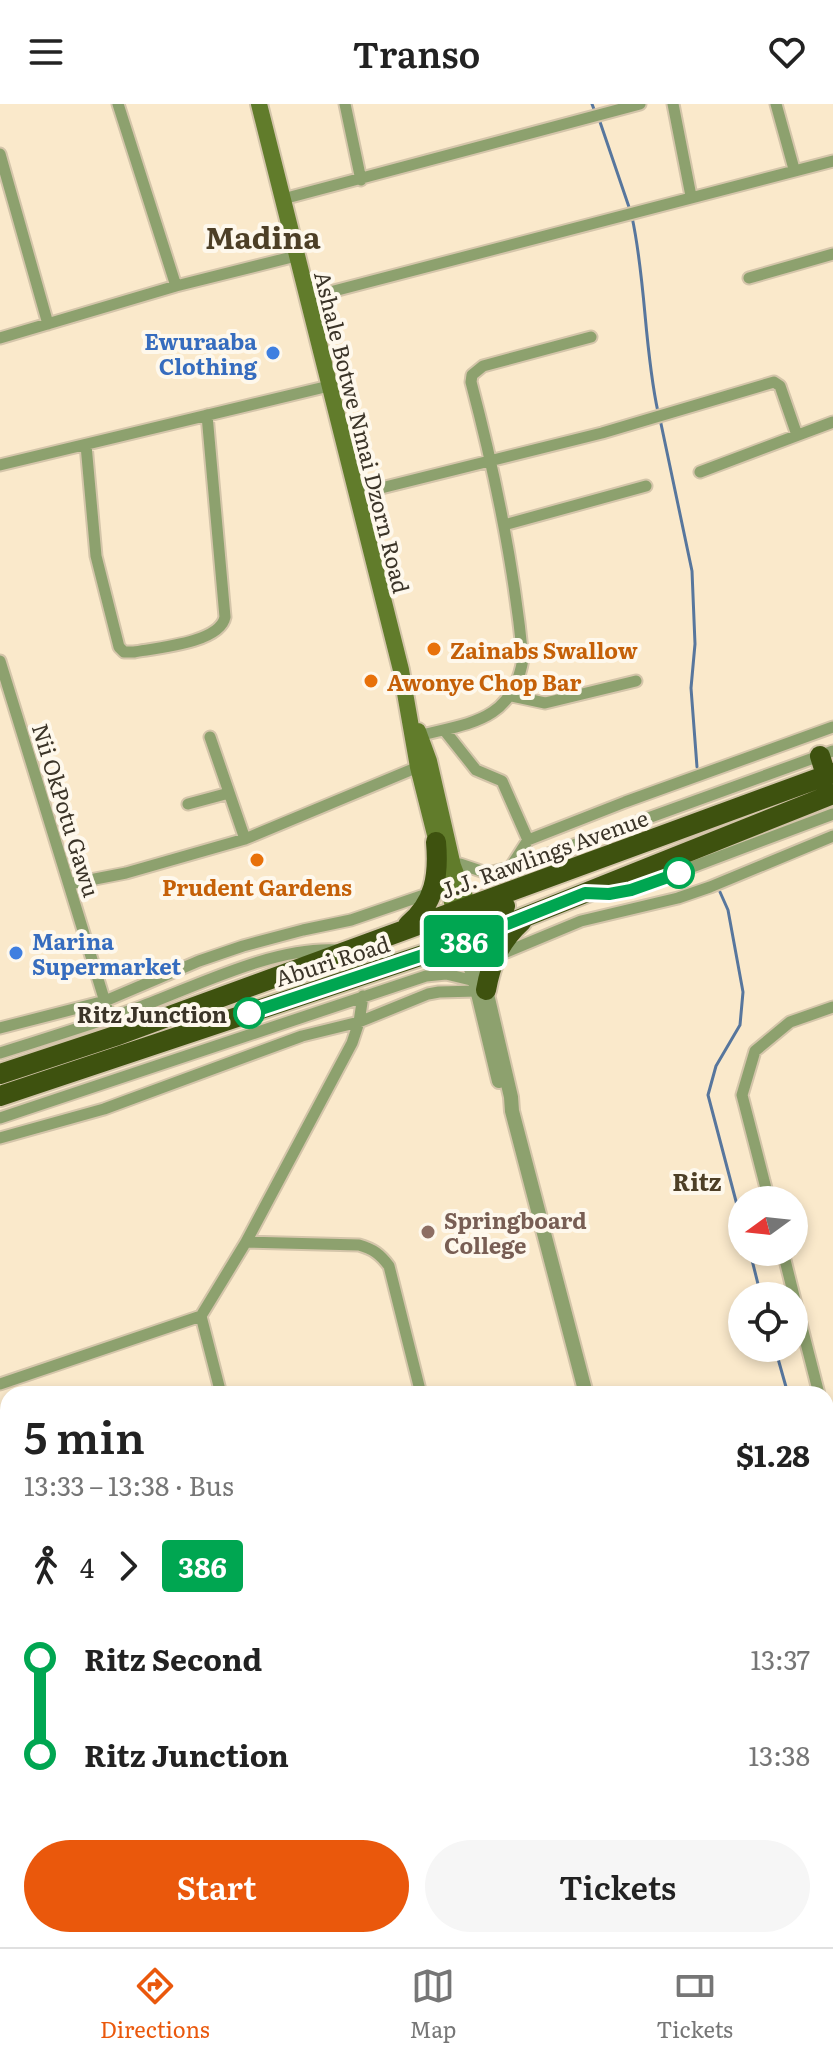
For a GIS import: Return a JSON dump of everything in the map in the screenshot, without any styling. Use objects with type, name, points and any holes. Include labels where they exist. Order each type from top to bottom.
[{"type":"highway","points":[[585,893],[829,770]]},
{"type":"highway","name":"J.J. Rawlings Avenue","points":[[0,1074],[115,1036],[403,930],[465,924],[555,874],[829,770]]},
{"type":"highway","points":[[403,930],[420,916],[433,892],[438,869],[436,842]]},
{"type":"highway","name":"Aburi Road","points":[[0,1096],[116,1068],[398,963],[465,924],[528,915],[585,893]]},
{"type":"highway","points":[[480,993],[493,958],[506,937],[528,915]]},
{"type":"main road","name":"Ashale Botwe Nmai Dzorn Road","points":[[259,104],[415,732]]},
{"type":"main road","points":[[415,732],[418,767],[436,842],[465,924]]},
{"type":"main road","points":[[415,732],[429,761],[465,924]]},
{"type":"street","points":[[118,104],[176,286]]},
{"type":"street","points":[[345,104],[361,180]]},
{"type":"street","points":[[283,199],[640,104]]},
{"type":"street","points":[[673,104],[691,196]]},
{"type":"street","points":[[776,104],[794,169]]},
{"type":"street","points":[[0,154],[48,324]]},
{"type":"street","points":[[307,298],[833,161]]},
{"type":"street","points":[[749,278],[833,254]]},
{"type":"street","points":[[0,338],[176,286],[296,256]]},
{"type":"street","points":[[415,732],[445,731],[472,722],[512,696],[520,680],[523,659],[504,525],[471,382],[472,375],[483,366],[591,337]]},
{"type":"street","points":[[357,494],[602,433],[774,382],[780,386],[797,435]]},
{"type":"street","points":[[0,465],[329,386]]},
{"type":"street","points":[[86,445],[96,556],[119,647],[124,652],[134,652],[206,637],[218,630],[225,617],[207,415]]},
{"type":"street","points":[[700,472],[833,422]]},
{"type":"street","points":[[504,525],[646,486]]},
{"type":"street","name":"Nii OkPotu Gawu","points":[[0,661],[5,694],[110,1018]]},
{"type":"street","points":[[512,696],[545,703],[636,681]]},
{"type":"street","points":[[510,868],[528,840],[833,727]]},
{"type":"street","points":[[445,731],[476,770],[502,781],[528,840]]},
{"type":"street","points":[[210,737],[245,839]]},
{"type":"street","points":[[69,884],[126,873],[245,839],[418,767]]},
{"type":"street","points":[[453,866],[460,864],[487,873],[510,868],[829,770]]},
{"type":"street","points":[[188,804],[229,793]]},
{"type":"street","points":[[585,893],[609,894],[631,890],[833,814]]},
{"type":"street","points":[[493,958],[581,921],[678,898],[710,887],[833,836]]},
{"type":"street","points":[[0,1028],[105,1001],[243,946],[351,920],[433,892]]},
{"type":"street","points":[[465,924],[480,993],[511,1097],[512,1111],[584,1386]]},
{"type":"street","points":[[0,1053],[110,1018],[250,966],[304,951],[344,950]]},
{"type":"street","points":[[0,1118],[116,1068],[426,976],[446,974],[480,993]]},
{"type":"street","points":[[0,1138],[104,1109],[302,1036],[359,1022],[428,994],[480,993]]},
{"type":"street","points":[[0,1384],[201,1316],[246,1242],[352,1043],[363,996]]},
{"type":"street","points":[[765,1186],[742,1095],[755,1051],[790,1022],[833,1007]]},
{"type":"street","points":[[246,1242],[359,1245],[373,1249],[389,1266],[419,1386]]},
{"type":"street","points":[[201,1316],[219,1386]]},
{"type":"street","points":[[808,1351],[817,1386]]},
{"type":"waterway","points":[[592,104],[595,112]]},
{"type":"waterway","points":[[599,119],[630,210]]},
{"type":"waterway","points":[[632,217],[658,412]]},
{"type":"waterway","points":[[660,419],[692,571],[695,644],[691,688],[697,767]]},
{"type":"waterway","points":[[720,892],[728,910],[743,992],[740,1025],[716,1066],[708,1095],[732,1186]]},
{"type":"waterway","points":[[754,1266],[758,1282]]},
{"type":"waterway","points":[[779,1362],[786,1386]]},
{"type":"bus line","name":"386","points":[[249,1013],[462,942],[585,893],[609,894],[631,890],[679,873]]},
{"type":"place","name":"Ewuraaba Clothing","points":[[273,353]]},
{"type":"place","name":"Zainabs Swallow","points":[[434,649]]},
{"type":"place","name":"Awonye Chop Bar","points":[[371,681]]},
{"type":"place","name":"Prudent Gardens","points":[[257,860]]},
{"type":"place","name":"Marina Supermarket","points":[[16,953]]},
{"type":"place","name":"Ritz Junction","points":[[249,1013]]},
{"type":"place","name":"Springboard College","points":[[428,1232]]},
{"type":"district","name":"Madina","points":[[263,236]]},
{"type":"district","name":"Ritz","points":[[697,1180]]}]
